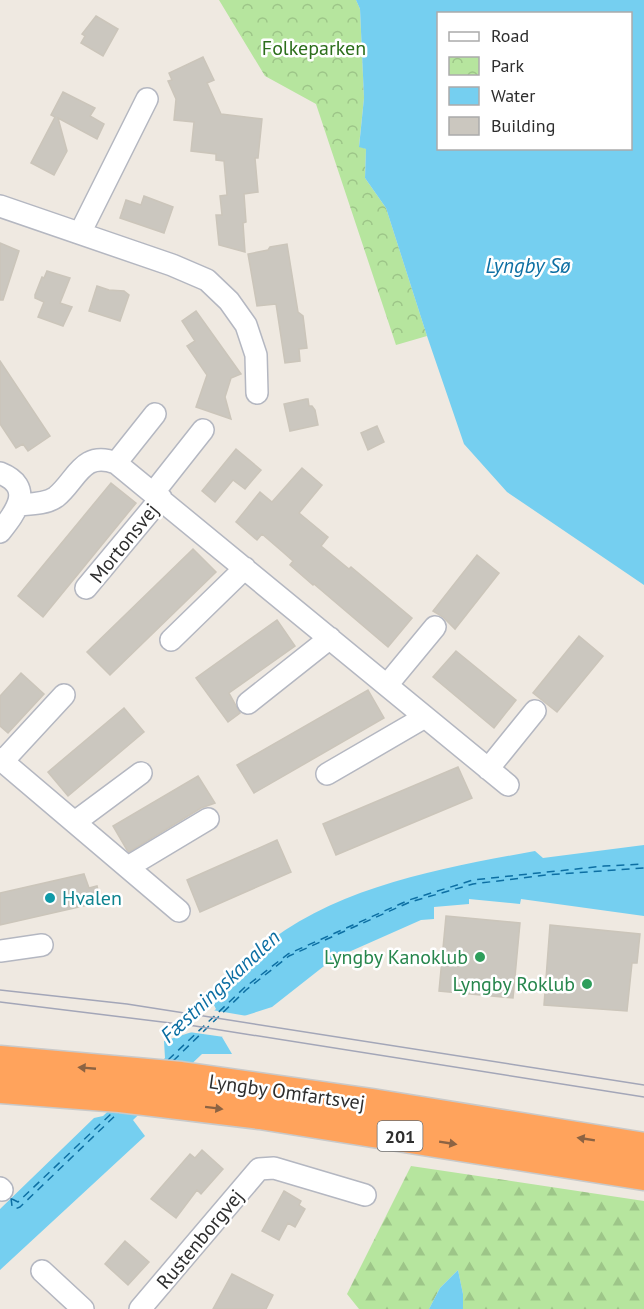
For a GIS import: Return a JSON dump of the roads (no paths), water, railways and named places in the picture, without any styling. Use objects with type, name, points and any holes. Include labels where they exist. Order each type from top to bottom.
[{"type":"highway","name":"Lyngby Omfartsvej","points":[[0,1061],[182,1077],[372,1104],[644,1148]]},
{"type":"highway","name":"Lyngby Omfartsvej","points":[[0,1088],[120,1097],[283,1117],[644,1175]]},
{"type":"street","points":[[80,233],[147,99]]},
{"type":"street","points":[[0,206],[172,265],[207,280],[229,302],[246,326],[256,355],[257,393]]},
{"type":"street","points":[[19,497],[43,502],[55,497],[87,462],[106,459],[116,463],[154,414]]},
{"type":"street","points":[[157,495],[203,430]]},
{"type":"street","name":"Mortonsvej","points":[[116,463],[508,785]]},
{"type":"street","points":[[0,473],[8,476],[19,497]]},
{"type":"street","name":"Mortonsvej","points":[[86,588],[157,495]]},
{"type":"street","points":[[0,532],[19,497]]},
{"type":"street","points":[[171,640],[245,568]]},
{"type":"street","points":[[387,685],[435,627]]},
{"type":"street","points":[[248,703],[330,638]]},
{"type":"street","points":[[64,694],[2,760],[179,910]]},
{"type":"street","points":[[488,769],[535,711]]},
{"type":"street","points":[[327,774],[425,717]]},
{"type":"street","points":[[75,822],[141,773]]},
{"type":"street","points":[[128,867],[208,819]]},
{"type":"street","points":[[0,951],[42,945]]},
{"type":"street","name":"Rustenborgvej","points":[[140,1309],[259,1169],[274,1168],[366,1196]]},
{"type":"street","points":[[42,1271],[83,1309]]},
{"type":"water","name":"Lyngby Sø","points":[[356,0],[644,0],[644,585],[507,492],[464,444],[386,208],[365,178],[366,149],[359,147],[364,98],[360,9]]},
{"type":"water","points":[[644,845],[644,916],[521,899],[520,904],[469,899],[469,904],[434,907],[434,919],[421,920],[333,959],[272,1007],[244,1016],[222,1037],[232,1054],[202,1054],[133,1120],[145,1136],[0,1270],[0,1209],[94,1118],[103,1116],[165,1058],[164,1041],[192,1032],[216,1009],[211,999],[252,956],[288,928],[354,895],[426,873],[535,851],[543,858]]},
{"type":"water","points":[[458,1270],[463,1294],[463,1309],[429,1309],[440,1288]]},
{"type":"tram line","points":[[0,990],[127,1004],[644,1085]]},
{"type":"tram line","points":[[0,1002],[195,1026],[644,1097]]},
{"type":"place","name":"Hvalen","points":[[50,898]]},
{"type":"place","name":"Lyngby Kanoklub","points":[[480,957]]},
{"type":"place","name":"Lyngby Roklub","points":[[587,984]]},
{"type":"park label","name":"Folkeparken","points":[[314,48]]},
{"type":"water label","name":"Fæstningskanalen","points":[[220,986]]}]
